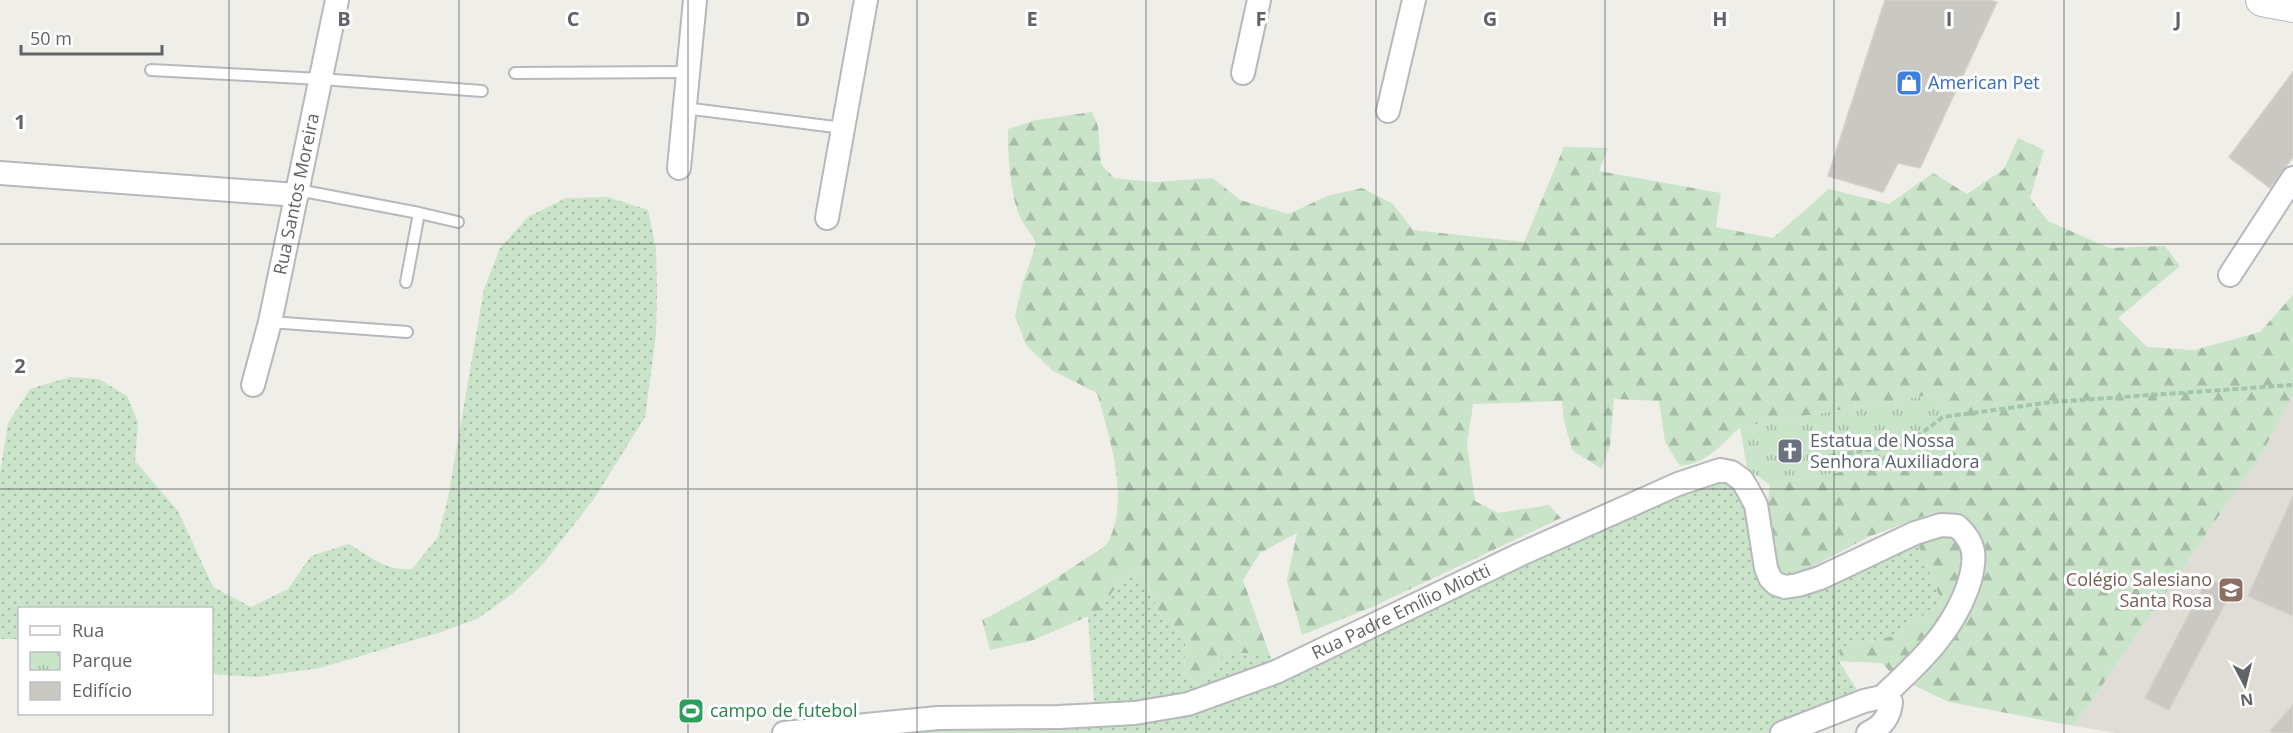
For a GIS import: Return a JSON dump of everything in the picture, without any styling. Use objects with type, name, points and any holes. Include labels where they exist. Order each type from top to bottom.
[{"type":"main road","points":[[2262,0],[2293,6]]},
{"type":"street","name":"Rua Santos Moreira","points":[[253,385],[270,322],[337,0]]},
{"type":"street","points":[[679,168],[695,0]]},
{"type":"street","points":[[827,218],[866,0]]},
{"type":"street","points":[[1243,73],[1259,0]]},
{"type":"street","points":[[1389,111],[1414,0]]},
{"type":"street","points":[[0,173],[298,192]]},
{"type":"street","points":[[2230,275],[2293,178]]},
{"type":"street","name":"Rua Padre Emílio Miotti","points":[[784,733],[939,718],[1135,713],[1166,710],[1188,704],[1276,672],[1519,555],[1678,484],[1720,470],[1731,472],[1742,480],[1756,505],[1766,568],[1770,579],[1785,587],[1820,578],[1915,533],[1941,525],[1957,526],[1967,535],[1972,546],[1974,564],[1964,601],[1942,638],[1882,697]]},
{"type":"street","points":[[1782,733],[1864,701],[1882,697],[1891,702],[1890,711],[1886,720],[1868,733]]},
{"type":"lane","points":[[151,70],[482,91]]},
{"type":"lane","points":[[515,73],[688,72]]},
{"type":"lane","points":[[684,108],[843,128]]},
{"type":"lane","points":[[298,192],[458,222]]},
{"type":"lane","points":[[406,282],[419,213]]},
{"type":"lane","points":[[270,322],[407,332]]},
{"type":"path","points":[[1812,459],[1907,444],[1944,417],[2052,402],[2293,385]]},
{"type":"shaded area","name":"Colégio Salesiano Santa Rosa","points":[[2293,395],[2293,733],[2116,733],[2074,726],[2262,453]]},
{"type":"green space","points":[[1092,112],[1098,126],[1101,164],[1114,178],[1153,182],[1213,178],[1240,200],[1289,214],[1327,196],[1362,188],[1393,204],[1413,230],[1524,242],[1564,147],[1608,148],[1599,171],[1721,193],[1716,227],[1773,238],[1829,189],[1889,204],[1933,173],[1967,194],[2004,169],[2018,138],[2044,150],[2030,198],[2048,221],[2109,248],[2165,246],[2180,266],[2118,318],[2147,347],[2194,350],[2260,332],[2293,295],[2293,395],[2262,453],[2074,726],[1949,702],[1894,676],[1882,663],[1839,661],[1840,647],[1894,636],[1942,602],[1919,547],[1932,513],[1868,537],[1803,572],[1781,578],[1767,548],[1766,514],[1770,485],[1914,458],[1945,430],[1940,393],[1740,427],[1706,457],[1680,466],[1665,442],[1659,401],[1614,399],[1610,445],[1602,469],[1572,450],[1564,421],[1562,401],[1473,404],[1467,444],[1475,501],[1498,513],[1549,505],[1561,518],[1372,607],[1302,635],[1287,581],[1297,533],[1260,553],[1243,580],[1269,653],[1225,653],[1196,687],[1184,670],[1186,638],[1160,615],[1147,583],[1129,569],[1098,612],[1031,641],[990,650],[982,620],[1010,606],[1100,550],[1109,540],[1115,523],[1118,486],[1112,447],[1097,393],[1053,371],[1026,345],[1015,316],[1022,285],[1036,244],[1021,219],[1012,188],[1008,129],[1036,120]]},
{"type":"green space","points":[[608,197],[648,210],[656,249],[657,291],[656,335],[645,417],[594,499],[542,565],[512,594],[477,619],[438,633],[320,668],[256,677],[213,674],[213,607],[18,607],[18,639],[0,639],[0,473],[8,423],[30,389],[70,377],[99,379],[127,396],[138,422],[135,461],[178,511],[213,587],[251,607],[288,589],[311,556],[349,544],[387,566],[412,569],[438,537],[448,498],[484,289],[500,248],[528,217],[566,198]]},
{"type":"green space","points":[[1940,393],[1945,430],[1914,458],[1770,485],[1747,469],[1740,427]]},
{"type":"green space","points":[[1731,472],[1776,584],[1915,533],[1942,602],[1894,636],[1840,647],[1839,661],[1864,701],[1782,733],[784,733],[1095,715],[1088,616],[1098,612],[1129,569],[1147,583],[1160,615],[1186,638],[1184,670],[1196,687],[1225,653],[1269,653],[1276,671]]},
{"type":"building","name":"American Pet","points":[[1885,0],[1988,0],[1997,2],[1920,168],[1898,163],[1883,192],[1828,176]]},
{"type":"building","points":[[2293,72],[2293,157],[2270,188],[2229,157]]},
{"type":"building","name":"Estatua de Nossa Senhora Auxiliadora","points":[[1801,439],[1803,460],[1779,464],[1777,443]]},
{"type":"building","points":[[2293,496],[2293,616],[2248,596]]},
{"type":"building","points":[[2208,578],[2232,590],[2169,710],[2145,698]]},
{"type":"building","points":[[2293,705],[2293,733],[2270,731]]},
{"type":"place","name":"American Pet","points":[[1909,83]]},
{"type":"place","name":"Estatua de Nossa Senhora Auxiliadora","points":[[1790,451]]},
{"type":"place","name":"Colégio Salesiano Santa Rosa","points":[[2231,590]]},
{"type":"place","name":"campo de futebol","points":[[691,711]]}]
